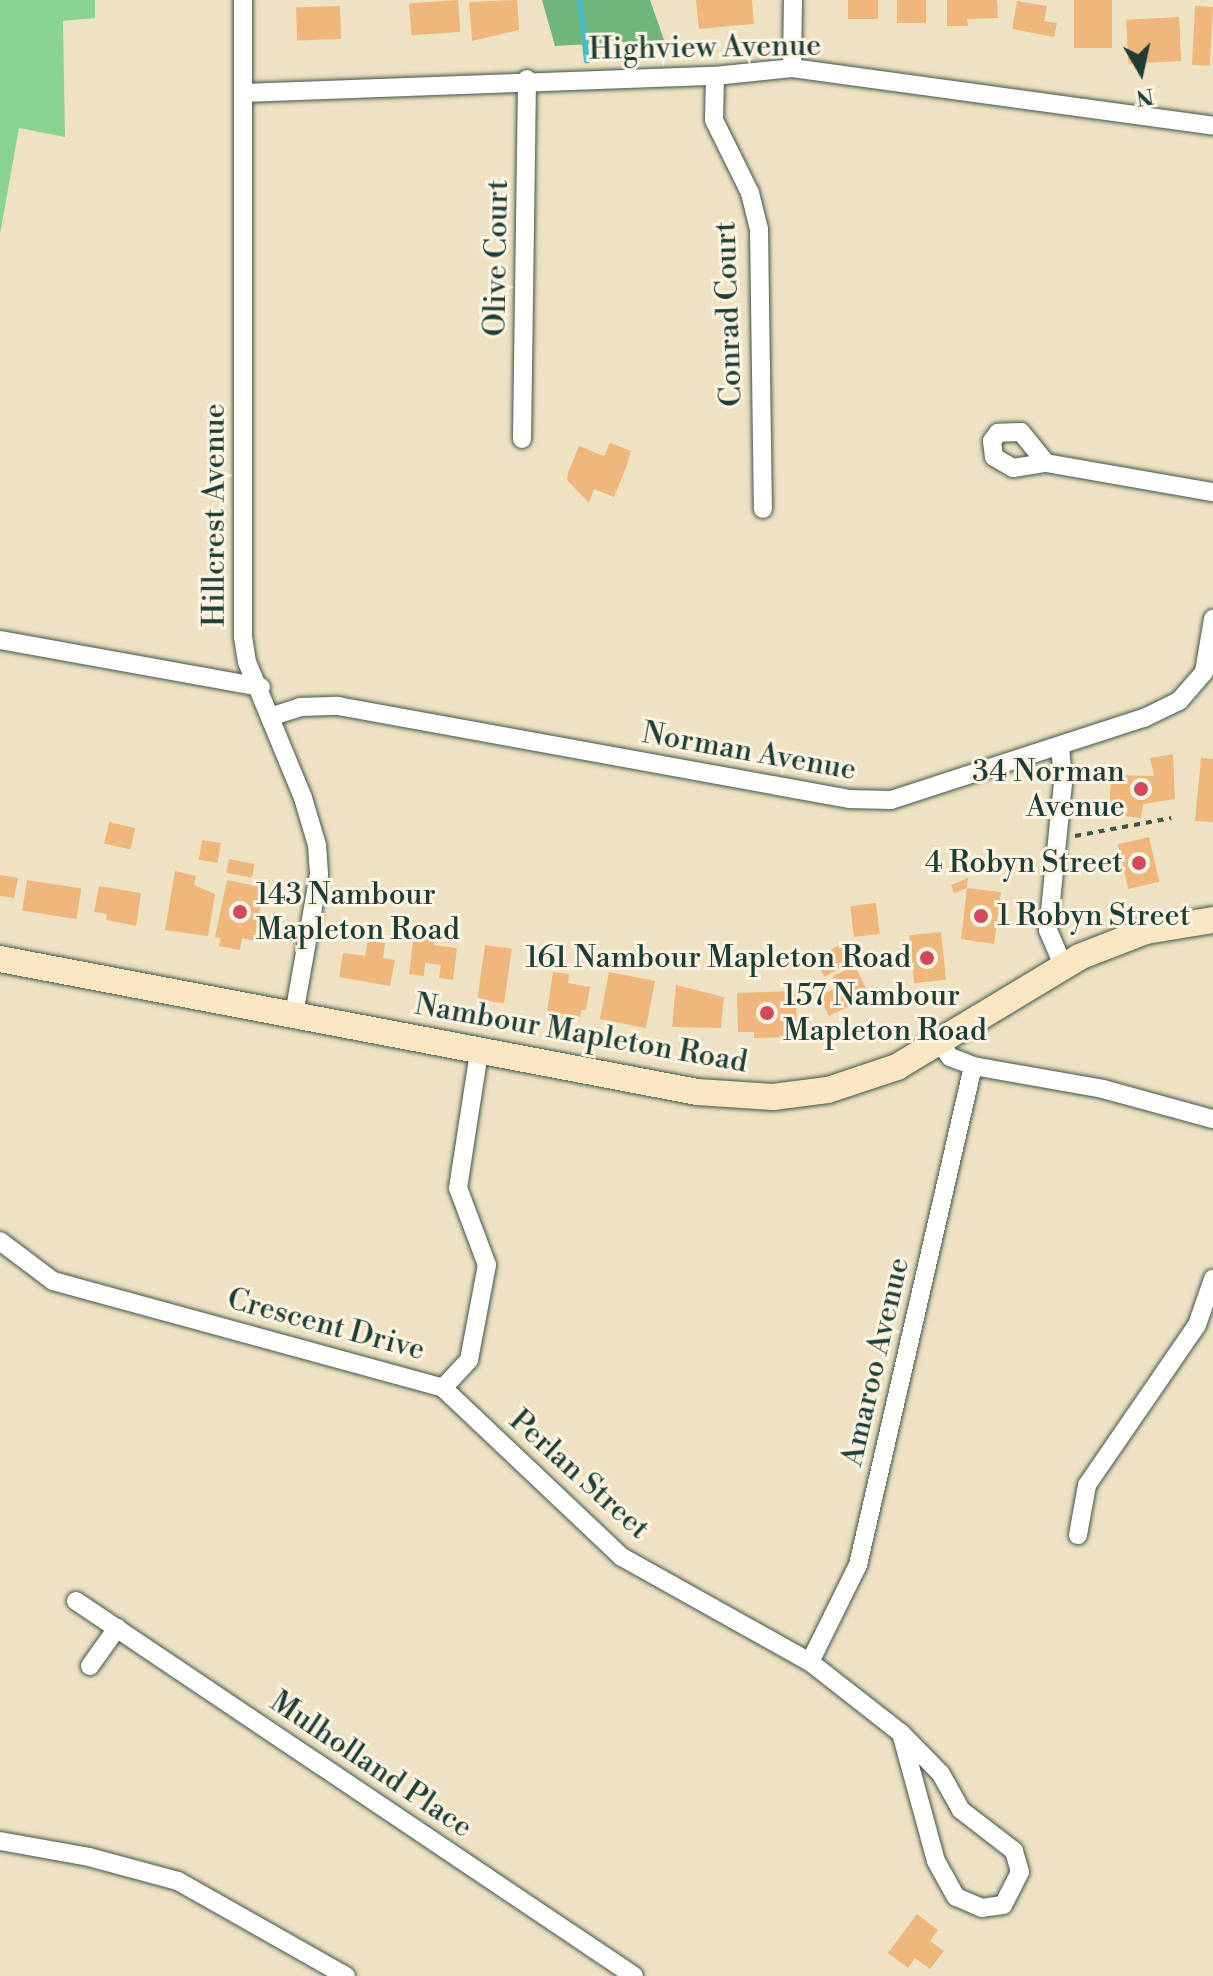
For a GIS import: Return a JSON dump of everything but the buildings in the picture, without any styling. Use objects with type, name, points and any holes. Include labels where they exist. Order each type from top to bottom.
[{"type":"main road","name":"Nambour Mapleton Road","points":[[0,959],[697,1092],[773,1097],[865,1080],[940,1043],[1063,966],[1146,931],[1213,920]]},
{"type":"street","name":"Hillcrest Avenue","points":[[243,0],[241,586],[247,662],[273,716],[317,845],[316,902],[294,1014]]},
{"type":"street","points":[[792,68],[793,0]]},
{"type":"street","name":"Highview Avenue","points":[[243,93],[527,79],[715,76],[792,68],[1213,126]]},
{"type":"street","name":"Conrad Court","points":[[715,76],[714,120],[750,193],[759,229],[763,509]]},
{"type":"street","name":"Olive Court","points":[[522,439],[527,79]]},
{"type":"street","points":[[1046,463],[1213,492]]},
{"type":"street","name":"Norman Avenue","points":[[273,716],[300,707],[338,706],[872,801],[1060,746],[1163,710],[1198,684],[1209,656],[1213,619]]},
{"type":"street","points":[[0,640],[261,687]]},
{"type":"street","points":[[1060,746],[1064,764],[1048,941],[1063,966]]},
{"type":"street","points":[[940,1043],[950,1057],[973,1066],[1103,1089],[1213,1119]]},
{"type":"street","name":"Crescent Drive","points":[[0,1241],[53,1281],[443,1388],[469,1360],[487,1265],[458,1188],[479,1052]]},
{"type":"street","name":"Amaroo Avenue","points":[[810,1662],[858,1565],[973,1066]]},
{"type":"street","points":[[1078,1535],[1087,1485],[1197,1325],[1213,1279]]},
{"type":"street","name":"Perlan Street","points":[[443,1388],[622,1557],[810,1662],[901,1733],[941,1774],[961,1810],[1014,1851],[1020,1872],[1003,1905],[982,1908],[956,1897],[936,1861],[901,1733]]},
{"type":"street","name":"Mulholland Place","points":[[76,1601],[634,1976]]},
{"type":"street","points":[[90,1666],[117,1628]]},
{"type":"street","points":[[0,1841],[89,1857],[178,1881],[346,1976]]},
{"type":"path","points":[[1057,839],[1171,818]]},
{"type":"green space","points":[[0,0],[95,0],[95,18],[63,21],[65,137],[19,128],[0,234]]},
{"type":"green space","points":[[542,0],[650,0],[664,40],[555,46]]},
{"type":"waterway","points":[[580,0],[587,61]]},
{"type":"place","name":"34 Norman Avenue","points":[[1141,789]]},
{"type":"place","name":"4 Robyn Street","points":[[1139,863]]},
{"type":"place","name":"143 Nambour Mapleton Road","points":[[240,912]]},
{"type":"place","name":"1 Robyn Street","points":[[981,916]]},
{"type":"place","name":"161 Nambour Mapleton Road","points":[[927,958]]},
{"type":"place","name":"157 Nambour Mapleton Road","points":[[767,1013]]}]
